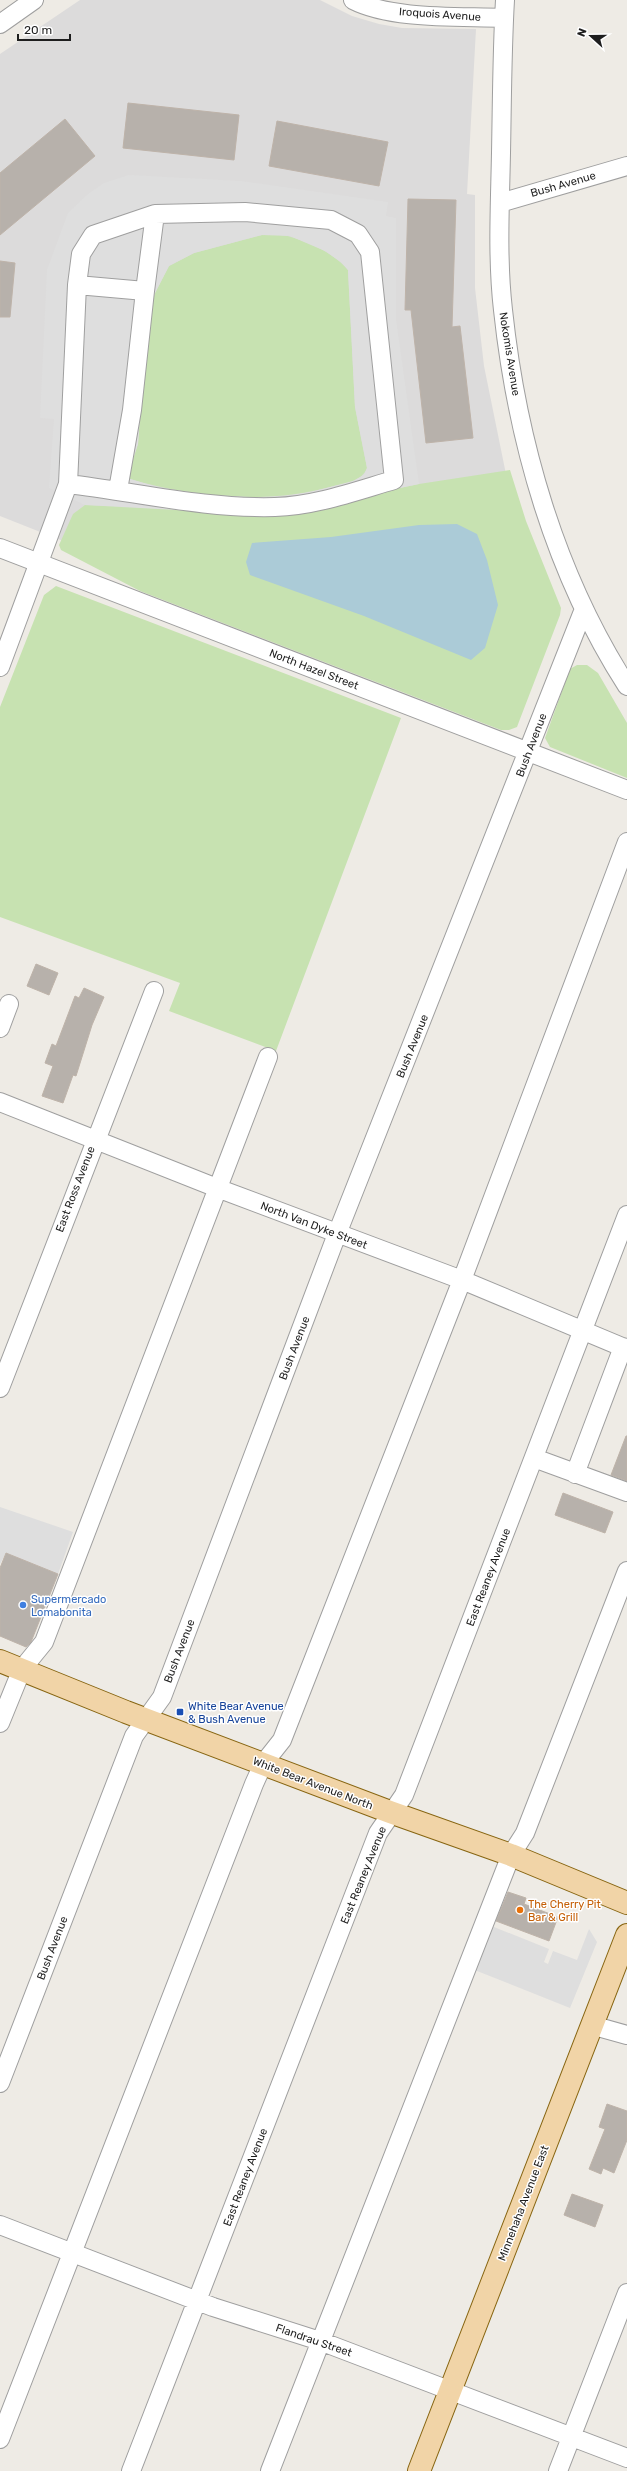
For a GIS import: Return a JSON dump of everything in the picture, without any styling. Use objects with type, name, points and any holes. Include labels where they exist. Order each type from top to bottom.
[{"type":"main road","name":"White Bear Avenue North","points":[[0,1661],[146,1720],[390,1812],[511,1855],[627,1903]]},
{"type":"main road","name":"Minnehaha Avenue East","points":[[419,2471],[627,1934]]},
{"type":"street","points":[[0,24],[34,0]]},
{"type":"street","name":"Iroquois Avenue","points":[[353,0],[376,9],[401,13],[504,18]]},
{"type":"street","name":"Nokomis Avenue","points":[[505,0],[498,239],[503,309],[510,366],[521,422],[536,483],[556,543],[602,648],[627,686]]},
{"type":"street","name":"Bush Avenue","points":[[500,203],[627,166]]},
{"type":"street","points":[[0,667],[40,563],[68,484],[77,285],[81,254],[93,235],[156,214],[245,212],[331,220],[358,234],[370,252],[394,480],[320,500],[276,507],[198,503],[118,490],[68,484]]},
{"type":"street","points":[[118,490],[132,410],[145,291],[156,214]]},
{"type":"street","points":[[77,285],[145,291]]},
{"type":"street","name":"North Hazel Street","points":[[0,548],[627,790]]},
{"type":"street","name":"Bush Avenue","points":[[0,2083],[134,1736],[162,1696],[337,1234],[584,609]]},
{"type":"street","points":[[0,2439],[263,1764],[282,1740],[462,1280],[627,842]]},
{"type":"street","name":"East Ross Avenue","points":[[0,1388],[95,1139],[154,991]]},
{"type":"street","points":[[0,1028],[9,1004]]},
{"type":"street","points":[[0,1723],[22,1669],[44,1642],[268,1057]]},
{"type":"street","name":"North Van Dyke Street","points":[[0,1102],[217,1188],[462,1280],[625,1348]]},
{"type":"street","name":"East Reaney Avenue","points":[[131,2471],[378,1832],[390,1812],[404,1795],[627,1215]]},
{"type":"street","points":[[575,1474],[625,1348]]},
{"type":"street","points":[[534,1458],[627,1492]]},
{"type":"street","points":[[270,2471],[511,1855],[525,1833],[627,1571]]},
{"type":"street","points":[[592,2025],[627,2035]]},
{"type":"street","name":"Flandrau Street","points":[[0,2225],[197,2300],[320,2341],[627,2458]]},
{"type":"street","points":[[558,2471],[627,2293]]},
{"type":"shaded area","points":[[80,0],[320,0],[352,16],[379,24],[402,28],[476,29],[467,194],[475,195],[475,288],[484,366],[509,489],[68,543],[0,516],[0,54]]},
{"type":"shaded area","points":[[129,175],[241,181],[388,202],[386,216],[396,218],[396,319],[419,484],[366,495],[323,509],[286,516],[85,505],[49,488],[54,419],[40,418],[47,270],[68,213],[88,194],[104,183]],"holes":[[[262,235],[290,236],[325,251],[342,263],[348,270],[355,407],[367,468],[364,475],[353,481],[311,492],[274,498],[212,495],[160,488],[127,478],[138,444],[147,317],[155,293],[169,266],[194,253]]]},
{"type":"shaded area","points":[[0,1507],[73,1532],[58,1574],[6,1553],[0,1564]]},
{"type":"shaded area","points":[[489,1925],[549,1949],[544,1962],[548,1964],[553,1951],[577,1960],[589,1929],[597,1942],[570,2008],[472,1969]]},
{"type":"green space","points":[[262,235],[284,235],[306,242],[322,249],[343,264],[348,270],[355,407],[367,468],[365,472],[358,479],[308,492],[282,496],[256,497],[230,497],[204,494],[152,485],[126,478],[138,444],[147,317],[155,293],[169,266],[194,253]]},
{"type":"green space","points":[[510,470],[526,521],[561,608],[560,615],[517,727],[509,730],[501,730],[140,591],[61,550],[59,545],[73,514],[85,505],[147,507],[366,495],[419,484]]},
{"type":"green space","points":[[56,586],[401,718],[276,1051],[169,1011],[180,983],[0,917],[0,707],[44,595]]},
{"type":"green space","points":[[577,665],[587,665],[598,673],[627,723],[627,778],[550,747],[545,738],[570,669]]},
{"type":"water","points":[[457,524],[477,534],[487,560],[498,605],[485,648],[471,660],[364,616],[250,575],[246,562],[252,543],[331,537],[419,525]]},
{"type":"building","points":[[128,103],[239,115],[234,160],[123,148]]},
{"type":"building","points":[[65,119],[95,156],[0,235],[0,173]]},
{"type":"building","points":[[277,121],[388,142],[379,186],[269,166]]},
{"type":"building","points":[[408,199],[456,200],[452,327],[460,326],[473,438],[426,443],[411,310],[405,310]]},
{"type":"building","points":[[0,261],[15,263],[10,317],[0,317]]},
{"type":"building","points":[[36,964],[58,973],[49,995],[27,986]]},
{"type":"building","points":[[84,988],[104,997],[92,1025],[76,1076],[73,1075],[63,1103],[42,1096],[53,1066],[45,1063],[52,1044],[56,1046],[75,996],[79,998]]},
{"type":"building","points":[[627,1436],[627,1481],[611,1475]]},
{"type":"building","points":[[563,1493],[613,1512],[605,1533],[555,1515]]},
{"type":"building","name":"Supermercado Lomabonita","points":[[6,1553],[58,1574],[31,1642],[26,1647],[0,1636],[0,1568]]},
{"type":"building","name":"The Cherry Pit Bar & Grill","points":[[508,1892],[526,1898],[524,1904],[558,1917],[549,1941],[496,1921]]},
{"type":"building","points":[[607,2104],[627,2111],[627,2140],[614,2173],[603,2168],[601,2174],[589,2169],[605,2129],[599,2127]]},
{"type":"building","points":[[572,2194],[603,2205],[595,2227],[564,2215]]},
{"type":"place","name":"Supermercado Lomabonita","points":[[23,1605]]},
{"type":"place","name":"White Bear Avenue & Bush Avenue","points":[[180,1712]]},
{"type":"place","name":"The Cherry Pit Bar & Grill","points":[[520,1910]]}]
